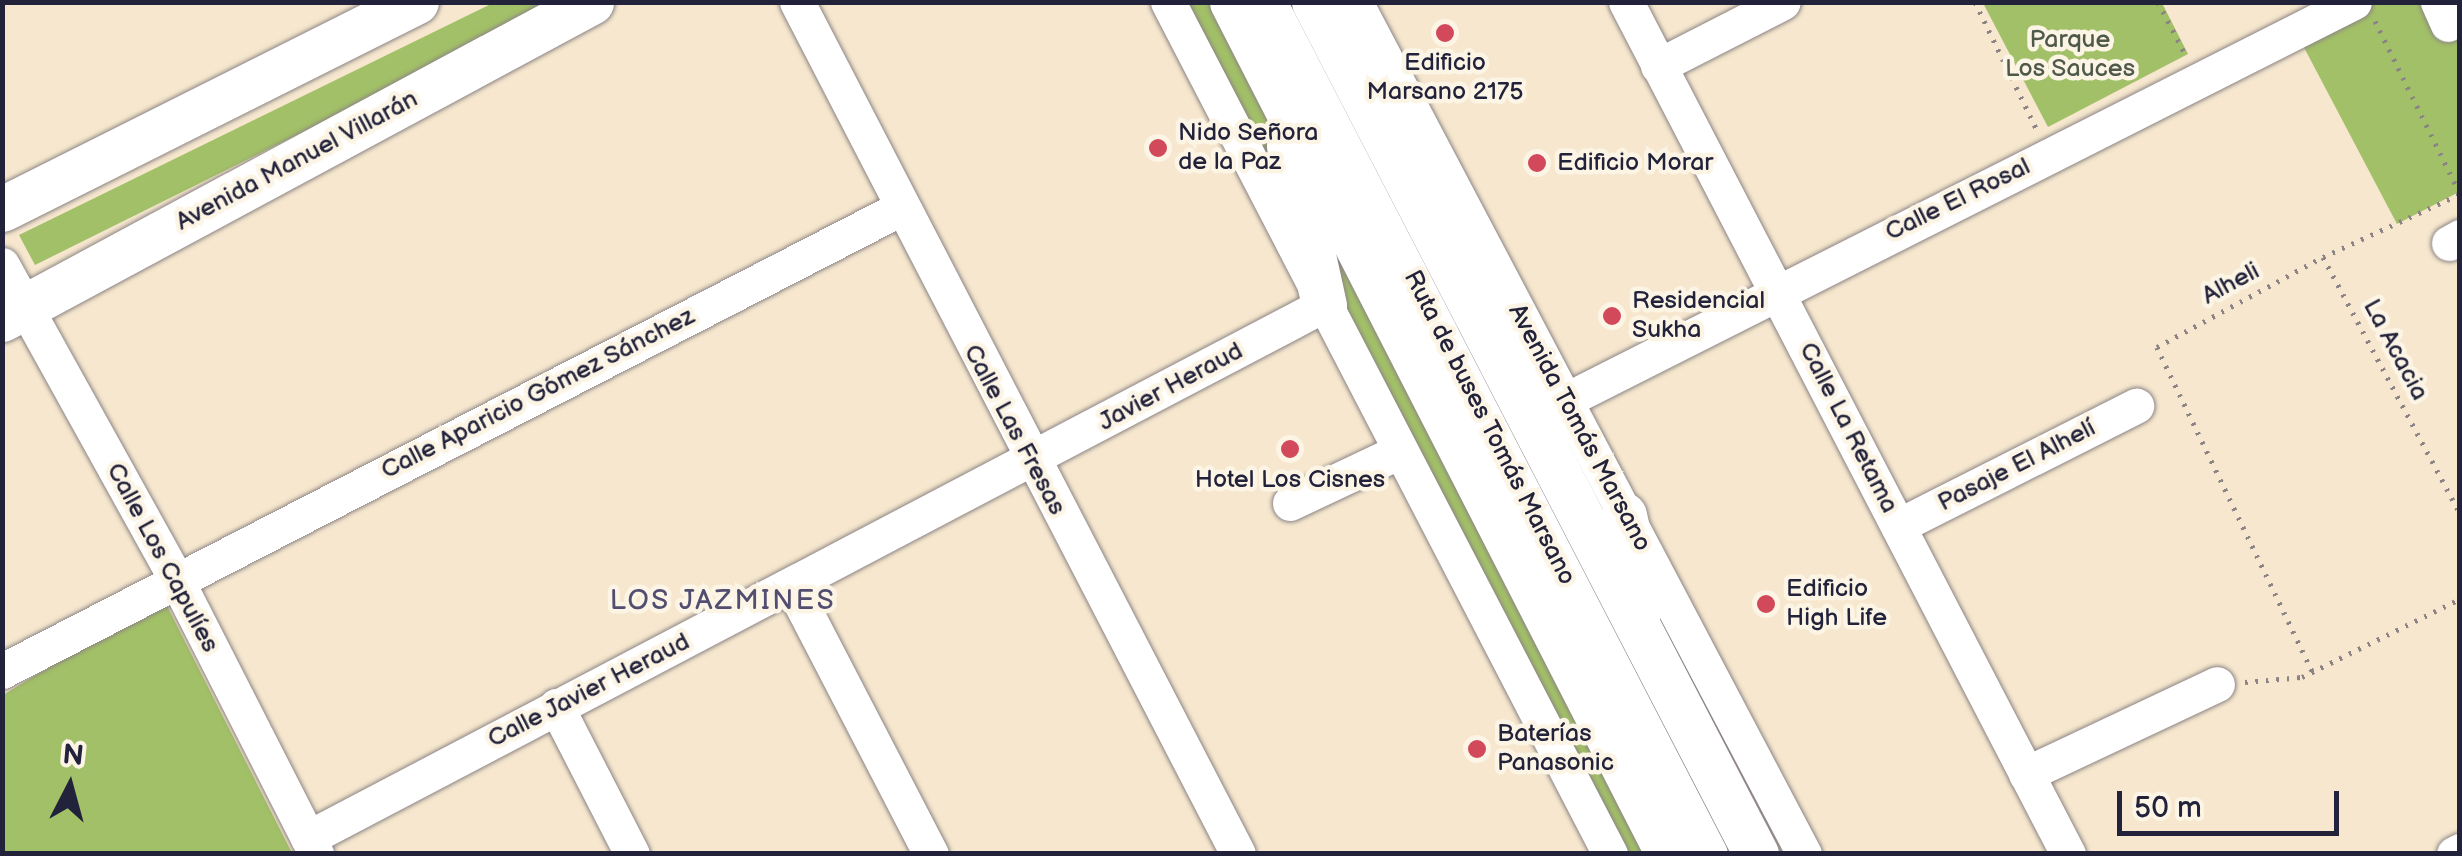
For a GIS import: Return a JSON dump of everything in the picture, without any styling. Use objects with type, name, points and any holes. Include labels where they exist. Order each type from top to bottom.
[{"type":"main road","points":[[2,209],[416,2]]},
{"type":"main road","name":"Avenida Manuel Villarán","points":[[14,314],[591,2]]},
{"type":"main road","points":[[1232,2],[1668,854]]},
{"type":"main road","name":"Avenida Tomás Marsano","points":[[1314,2],[1520,358],[1655,658],[1756,854]]},
{"type":"main road","points":[[1274,81],[1317,308]]},
{"type":"main road","points":[[1624,514],[1655,658]]},
{"type":"street","name":"Calle Las Fresas","points":[[797,2],[899,209],[1238,854]]},
{"type":"street","points":[[1168,2],[1317,308],[1400,452],[1610,854]]},
{"type":"street","name":"Ruta de buses Tomás Marsano","points":[[1269,2],[1710,854]]},
{"type":"street","name":"Avenida Tomás Marsano","points":[[1355,2],[1520,358],[1564,401],[1804,854]]},
{"type":"street","name":"Calle La Retama","points":[[1626,2],[2068,854]]},
{"type":"street","points":[[1658,66],[1783,2]]},
{"type":"street","name":"Calle El Rosal","points":[[1564,401],[1776,290],[2354,2]]},
{"type":"street","name":"Calle Aparicio Gómez Sánchez","points":[[2,671],[899,209]]},
{"type":"street","name":"Calle Los Capulíes","points":[[2,266],[14,314],[176,579],[312,846]]},
{"type":"street","name":"Javier Heraud","points":[[1031,463],[1317,308]]},
{"type":"street","name":"Pasaje El Alhelí","points":[[1898,526],[2136,406]]},
{"type":"street","points":[[1290,503],[1400,452]]},
{"type":"street","name":"Calle Javier Heraud","points":[[312,846],[556,706],[1031,463]]},
{"type":"street","points":[[793,588],[930,854]]},
{"type":"street","points":[[2026,774],[2217,684]]},
{"type":"street","points":[[556,706],[632,854]]},
{"type":"path","points":[[1974,2],[2051,154]]},
{"type":"path","points":[[2158,2],[2197,79]]},
{"type":"path","points":[[2366,2],[2460,194]]},
{"type":"path","name":"Alheli","points":[[2312,672],[2157,347],[2323,257],[2460,194]]},
{"type":"path","name":"La Acacia","points":[[2323,257],[2460,514]]},
{"type":"path","points":[[2217,684],[2312,672],[2460,599]]},
{"type":"green space","points":[[493,3],[563,3],[35,265],[19,235]]},
{"type":"green space","points":[[1181,3],[1209,3],[1263,95],[1288,210]]},
{"type":"green space","name":"Parque Los Sauces","points":[[1983,3],[2162,3],[2188,54],[2048,127]]},
{"type":"green space","points":[[2376,3],[2459,3],[2459,192],[2397,224],[2299,38]]},
{"type":"green space","points":[[1318,224],[1362,299],[1653,853],[1625,853],[1333,311]]},
{"type":"green space","points":[[163,598],[292,853],[3,854],[3,695]]},
{"type":"place","name":"Edificio Marsano 2175","points":[[1445,33]]},
{"type":"place","name":"Nido Señora de la Paz","points":[[1158,148]]},
{"type":"place","name":"Edificio Morar","points":[[1537,163]]},
{"type":"place","name":"Residencial Sukha","points":[[1612,316]]},
{"type":"place","name":"Hotel Los Cisnes","points":[[1290,449]]},
{"type":"place","name":"Edificio High Life","points":[[1766,604]]},
{"type":"place","name":"Baterías Panasonic","points":[[1477,749]]},
{"type":"district","name":"LOS JAZMINES","points":[[723,601]]}]
